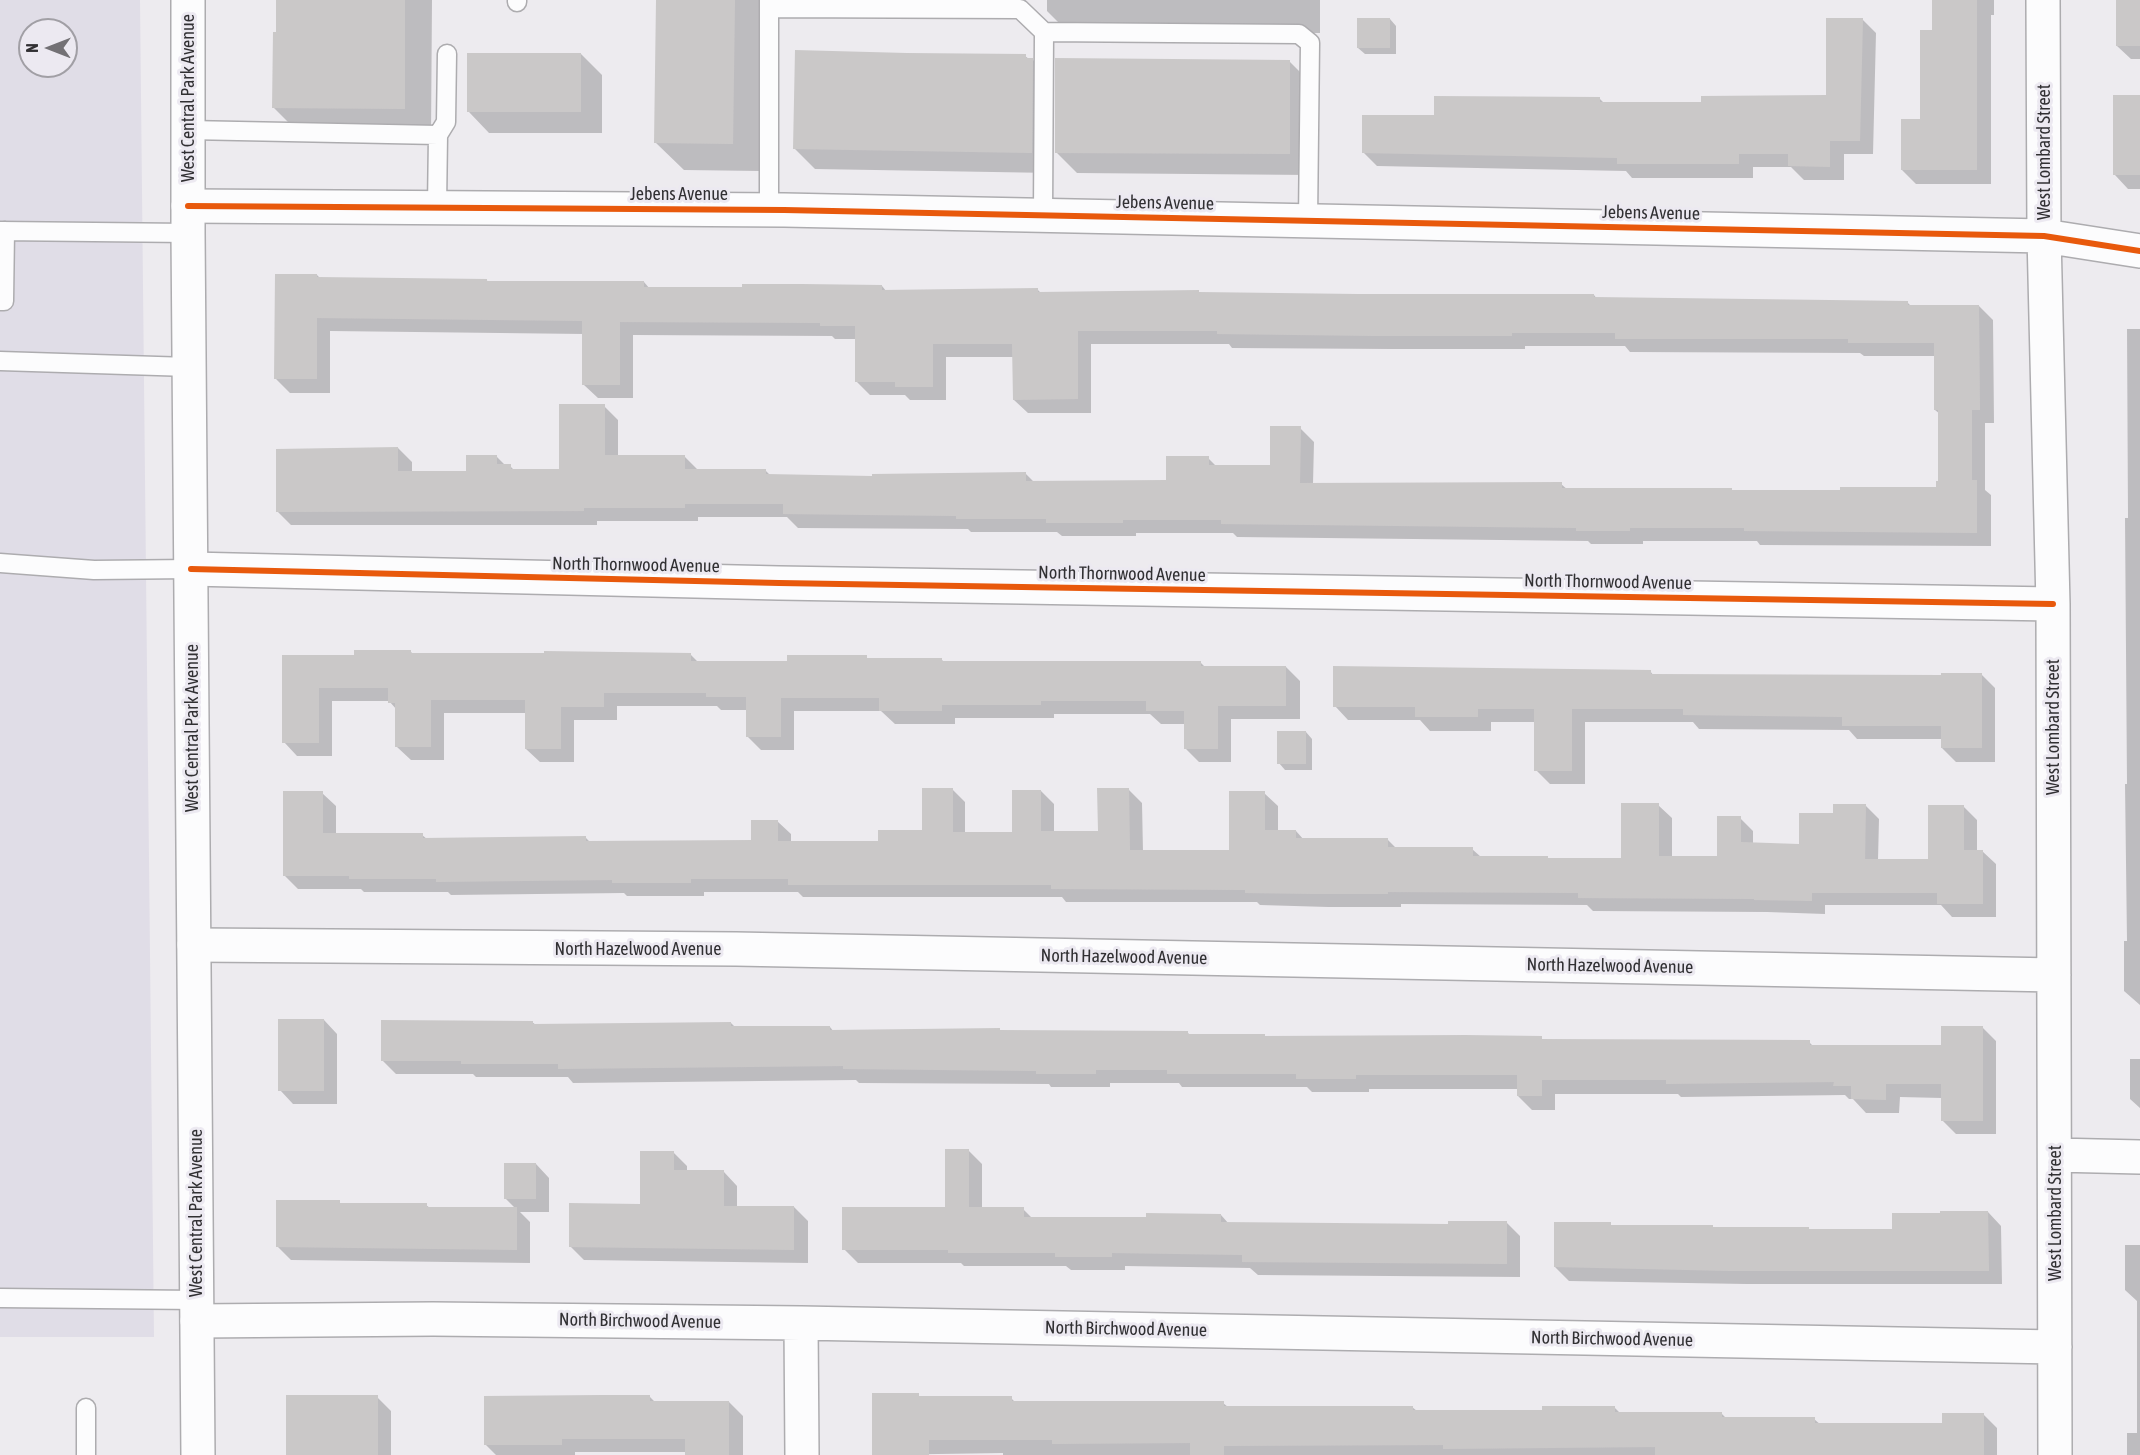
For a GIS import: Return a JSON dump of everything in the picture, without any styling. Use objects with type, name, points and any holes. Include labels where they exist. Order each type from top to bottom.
[{"type":"street","name":"West Central Park Avenue","points":[[188,0],[198,1455]]},
{"type":"street","name":"West Lombard Street","points":[[2043,0],[2044,236],[2053,604],[2055,1455]]},
{"type":"street","name":"Jebens Avenue","points":[[188,219],[437,207],[769,210],[2044,236],[2140,251]]},
{"type":"street","name":"North Thornwood Avenue","points":[[191,569],[779,583],[2053,604]]},
{"type":"street","name":"North Hazelwood Avenue","points":[[194,945],[736,949],[2054,975]]},
{"type":"street","points":[[2055,1155],[2140,1157]]},
{"type":"street","name":"North Birchwood Avenue","points":[[197,1311],[433,1319],[801,1323],[2055,1347]]},
{"type":"street","points":[[801,1323],[802,1455]]},
{"type":"lane","points":[[769,210],[769,4],[1020,9],[1044,32],[1299,34],[1310,44],[1308,221]]},
{"type":"lane","points":[[1043,215],[1044,32]]},
{"type":"lane","points":[[437,207],[438,135],[446,122],[447,54]]},
{"type":"lane","points":[[188,130],[438,135]]},
{"type":"lane","points":[[0,301],[4,301],[3,231],[188,219]]},
{"type":"lane","points":[[0,361],[189,368]]},
{"type":"lane","points":[[0,563],[94,570],[191,569]]},
{"type":"lane","points":[[0,1298],[197,1311]]},
{"type":"lane","points":[[86,1408],[86,1455]]},
{"type":"shaded area","points":[[0,0],[140,0],[154,1337],[0,1337]]},
{"type":"building","points":[[276,0],[405,0],[405,109],[272,108],[273,32],[276,32]]},
{"type":"building","points":[[656,0],[735,0],[733,144],[654,143]]},
{"type":"building","points":[[1932,0],[1977,0],[1977,170],[1901,170],[1901,119],[1920,119],[1920,30],[1932,30]]},
{"type":"building","points":[[2116,0],[2140,0],[2140,46],[2116,46]]},
{"type":"building","points":[[1357,18],[1390,18],[1390,48],[1357,48]]},
{"type":"building","points":[[1826,18],[1863,18],[1860,141],[1830,141],[1830,167],[1788,166],[1788,154],[1739,154],[1739,164],[1617,164],[1617,158],[1362,153],[1362,115],[1434,115],[1434,96],[1600,97],[1600,102],[1701,102],[1701,96],[1826,95]]},
{"type":"building","points":[[795,50],[1026,54],[1026,58],[1033,58],[1032,153],[793,149]]},
{"type":"building","points":[[467,53],[581,53],[581,112],[467,112]]},
{"type":"building","points":[[1055,58],[1290,60],[1290,154],[1055,153]]},
{"type":"building","points":[[2113,95],[2140,95],[2140,175],[2113,175]]},
{"type":"building","points":[[275,274],[317,274],[317,277],[487,279],[487,281],[644,281],[644,287],[742,287],[742,284],[802,284],[882,285],[882,290],[1038,288],[1038,292],[1199,290],[1199,292],[1358,294],[1594,294],[1594,297],[1908,301],[1908,305],[1979,305],[1980,410],[1972,410],[1972,480],[1977,480],[1977,533],[1744,531],[1744,528],[1630,528],[1630,531],[1576,531],[1576,528],[1221,524],[1221,520],[1046,523],[1046,519],[783,514],[783,504],[685,504],[685,508],[584,508],[584,511],[276,512],[276,449],[398,447],[398,471],[466,471],[466,455],[497,455],[497,464],[511,464],[511,469],[559,469],[559,404],[605,404],[605,455],[685,455],[685,469],[766,469],[766,474],[872,476],[872,474],[1026,472],[1026,481],[1166,480],[1166,456],[1209,456],[1209,465],[1270,465],[1270,426],[1301,426],[1300,483],[1562,482],[1562,488],[1732,488],[1732,490],[1936,487],[1936,481],[1938,481],[1938,410],[1934,410],[1934,343],[1848,343],[1848,339],[1615,339],[1615,333],[1376,336],[1217,334],[1217,331],[1078,331],[1078,399],[1013,400],[1012,344],[933,344],[933,387],[895,387],[895,382],[855,382],[855,326],[820,326],[820,323],[620,322],[620,385],[582,385],[582,321],[317,318],[317,379],[274,379]]},
{"type":"building","points":[[354,650],[411,650],[411,653],[544,653],[544,651],[691,653],[691,661],[787,661],[787,655],[867,655],[867,658],[942,658],[942,661],[1201,661],[1201,666],[1286,666],[1286,706],[1218,706],[1218,749],[1184,749],[1184,711],[1146,711],[1146,701],[1041,701],[1041,705],[942,705],[942,711],[879,711],[879,698],[781,698],[781,737],[746,737],[746,697],[706,697],[706,693],[604,693],[604,707],[561,707],[561,749],[525,749],[525,700],[431,700],[431,747],[395,747],[395,703],[388,703],[388,688],[319,688],[319,743],[282,743],[282,655],[354,655]]},
{"type":"building","points":[[1333,666],[1651,670],[1651,674],[1941,675],[1941,673],[1982,673],[1982,748],[1941,748],[1941,726],[1842,726],[1842,717],[1683,715],[1683,709],[1572,709],[1572,771],[1534,771],[1534,709],[1478,709],[1478,717],[1415,717],[1415,707],[1333,707]]},
{"type":"building","points":[[1277,731],[1306,731],[1306,764],[1277,764]]},
{"type":"building","points":[[922,788],[953,788],[953,832],[1012,832],[1012,790],[1041,790],[1041,831],[1098,831],[1097,788],[1129,788],[1130,850],[1229,850],[1229,791],[1265,791],[1265,830],[1296,830],[1296,838],[1388,838],[1388,847],[1473,847],[1473,856],[1548,856],[1548,858],[1621,858],[1621,803],[1659,803],[1659,856],[1717,856],[1717,816],[1741,816],[1741,842],[1799,844],[1799,813],[1833,813],[1833,804],[1866,804],[1865,859],[1928,859],[1928,805],[1964,805],[1964,850],[1983,850],[1983,904],[1937,904],[1937,893],[1812,893],[1812,901],[1578,898],[1578,893],[1314,894],[1245,893],[1245,890],[1051,889],[1051,885],[788,885],[788,879],[691,879],[691,883],[612,883],[612,880],[436,882],[436,879],[283,876],[283,791],[323,791],[323,833],[423,833],[423,838],[586,836],[586,841],[751,840],[751,820],[778,820],[778,841],[878,841],[878,830],[922,830]]},
{"type":"building","points":[[278,1019],[324,1019],[324,1091],[278,1091]]},
{"type":"building","points":[[381,1020],[533,1021],[533,1024],[731,1022],[731,1026],[830,1026],[830,1030],[1000,1028],[1000,1030],[1188,1031],[1188,1034],[1265,1034],[1265,1036],[1465,1035],[1542,1036],[1542,1039],[1810,1040],[1810,1045],[1941,1045],[1941,1026],[1983,1026],[1983,1121],[1941,1121],[1941,1084],[1886,1084],[1886,1100],[1851,1099],[1851,1086],[1833,1086],[1834,1082],[1666,1084],[1666,1080],[1542,1080],[1542,1096],[1517,1096],[1517,1075],[1356,1075],[1356,1079],[1296,1079],[1296,1074],[1167,1074],[1167,1070],[1096,1070],[1096,1074],[1036,1074],[1036,1071],[843,1069],[843,1066],[558,1069],[558,1064],[381,1061]]},
{"type":"building","points":[[945,1149],[969,1149],[969,1207],[1024,1207],[1024,1217],[1146,1217],[1146,1213],[1221,1214],[1221,1222],[1448,1224],[1448,1221],[1507,1221],[1507,1264],[1242,1262],[1242,1255],[1112,1253],[1112,1257],[1055,1257],[1055,1253],[842,1250],[842,1207],[945,1207]]},
{"type":"building","points":[[640,1151],[674,1151],[674,1170],[724,1170],[724,1206],[794,1206],[794,1250],[569,1247],[569,1203],[640,1204]]},
{"type":"building","points":[[504,1163],[536,1163],[536,1199],[504,1199]]},
{"type":"building","points":[[276,1200],[427,1203],[427,1207],[517,1207],[517,1250],[276,1247]]},
{"type":"building","points":[[1940,1211],[1988,1211],[1989,1271],[1731,1271],[1554,1267],[1554,1222],[1611,1222],[1611,1225],[1892,1229],[1892,1213],[1940,1213]]},
{"type":"building","points":[[872,1393],[919,1393],[919,1396],[1012,1396],[1012,1401],[1224,1401],[1224,1406],[1413,1406],[1413,1410],[1542,1410],[1542,1406],[1615,1406],[1615,1412],[1722,1412],[1722,1417],[1815,1417],[1815,1423],[1942,1423],[1942,1413],[1984,1413],[1984,1455],[1655,1455],[1655,1447],[1443,1449],[1443,1445],[1224,1446],[1224,1455],[1190,1455],[1190,1443],[1052,1444],[1052,1440],[929,1440],[929,1455],[872,1455]]},
{"type":"building","points":[[286,1395],[378,1395],[378,1455],[286,1455]]},
{"type":"building","points":[[650,1395],[650,1401],[729,1401],[729,1455],[685,1455],[685,1439],[562,1439],[562,1445],[484,1445],[484,1396]]},
{"type":"cycle path","points":[[188,206],[784,210],[2044,236],[2140,251]]},
{"type":"cycle path","points":[[191,569],[779,583],[2053,604]]}]
